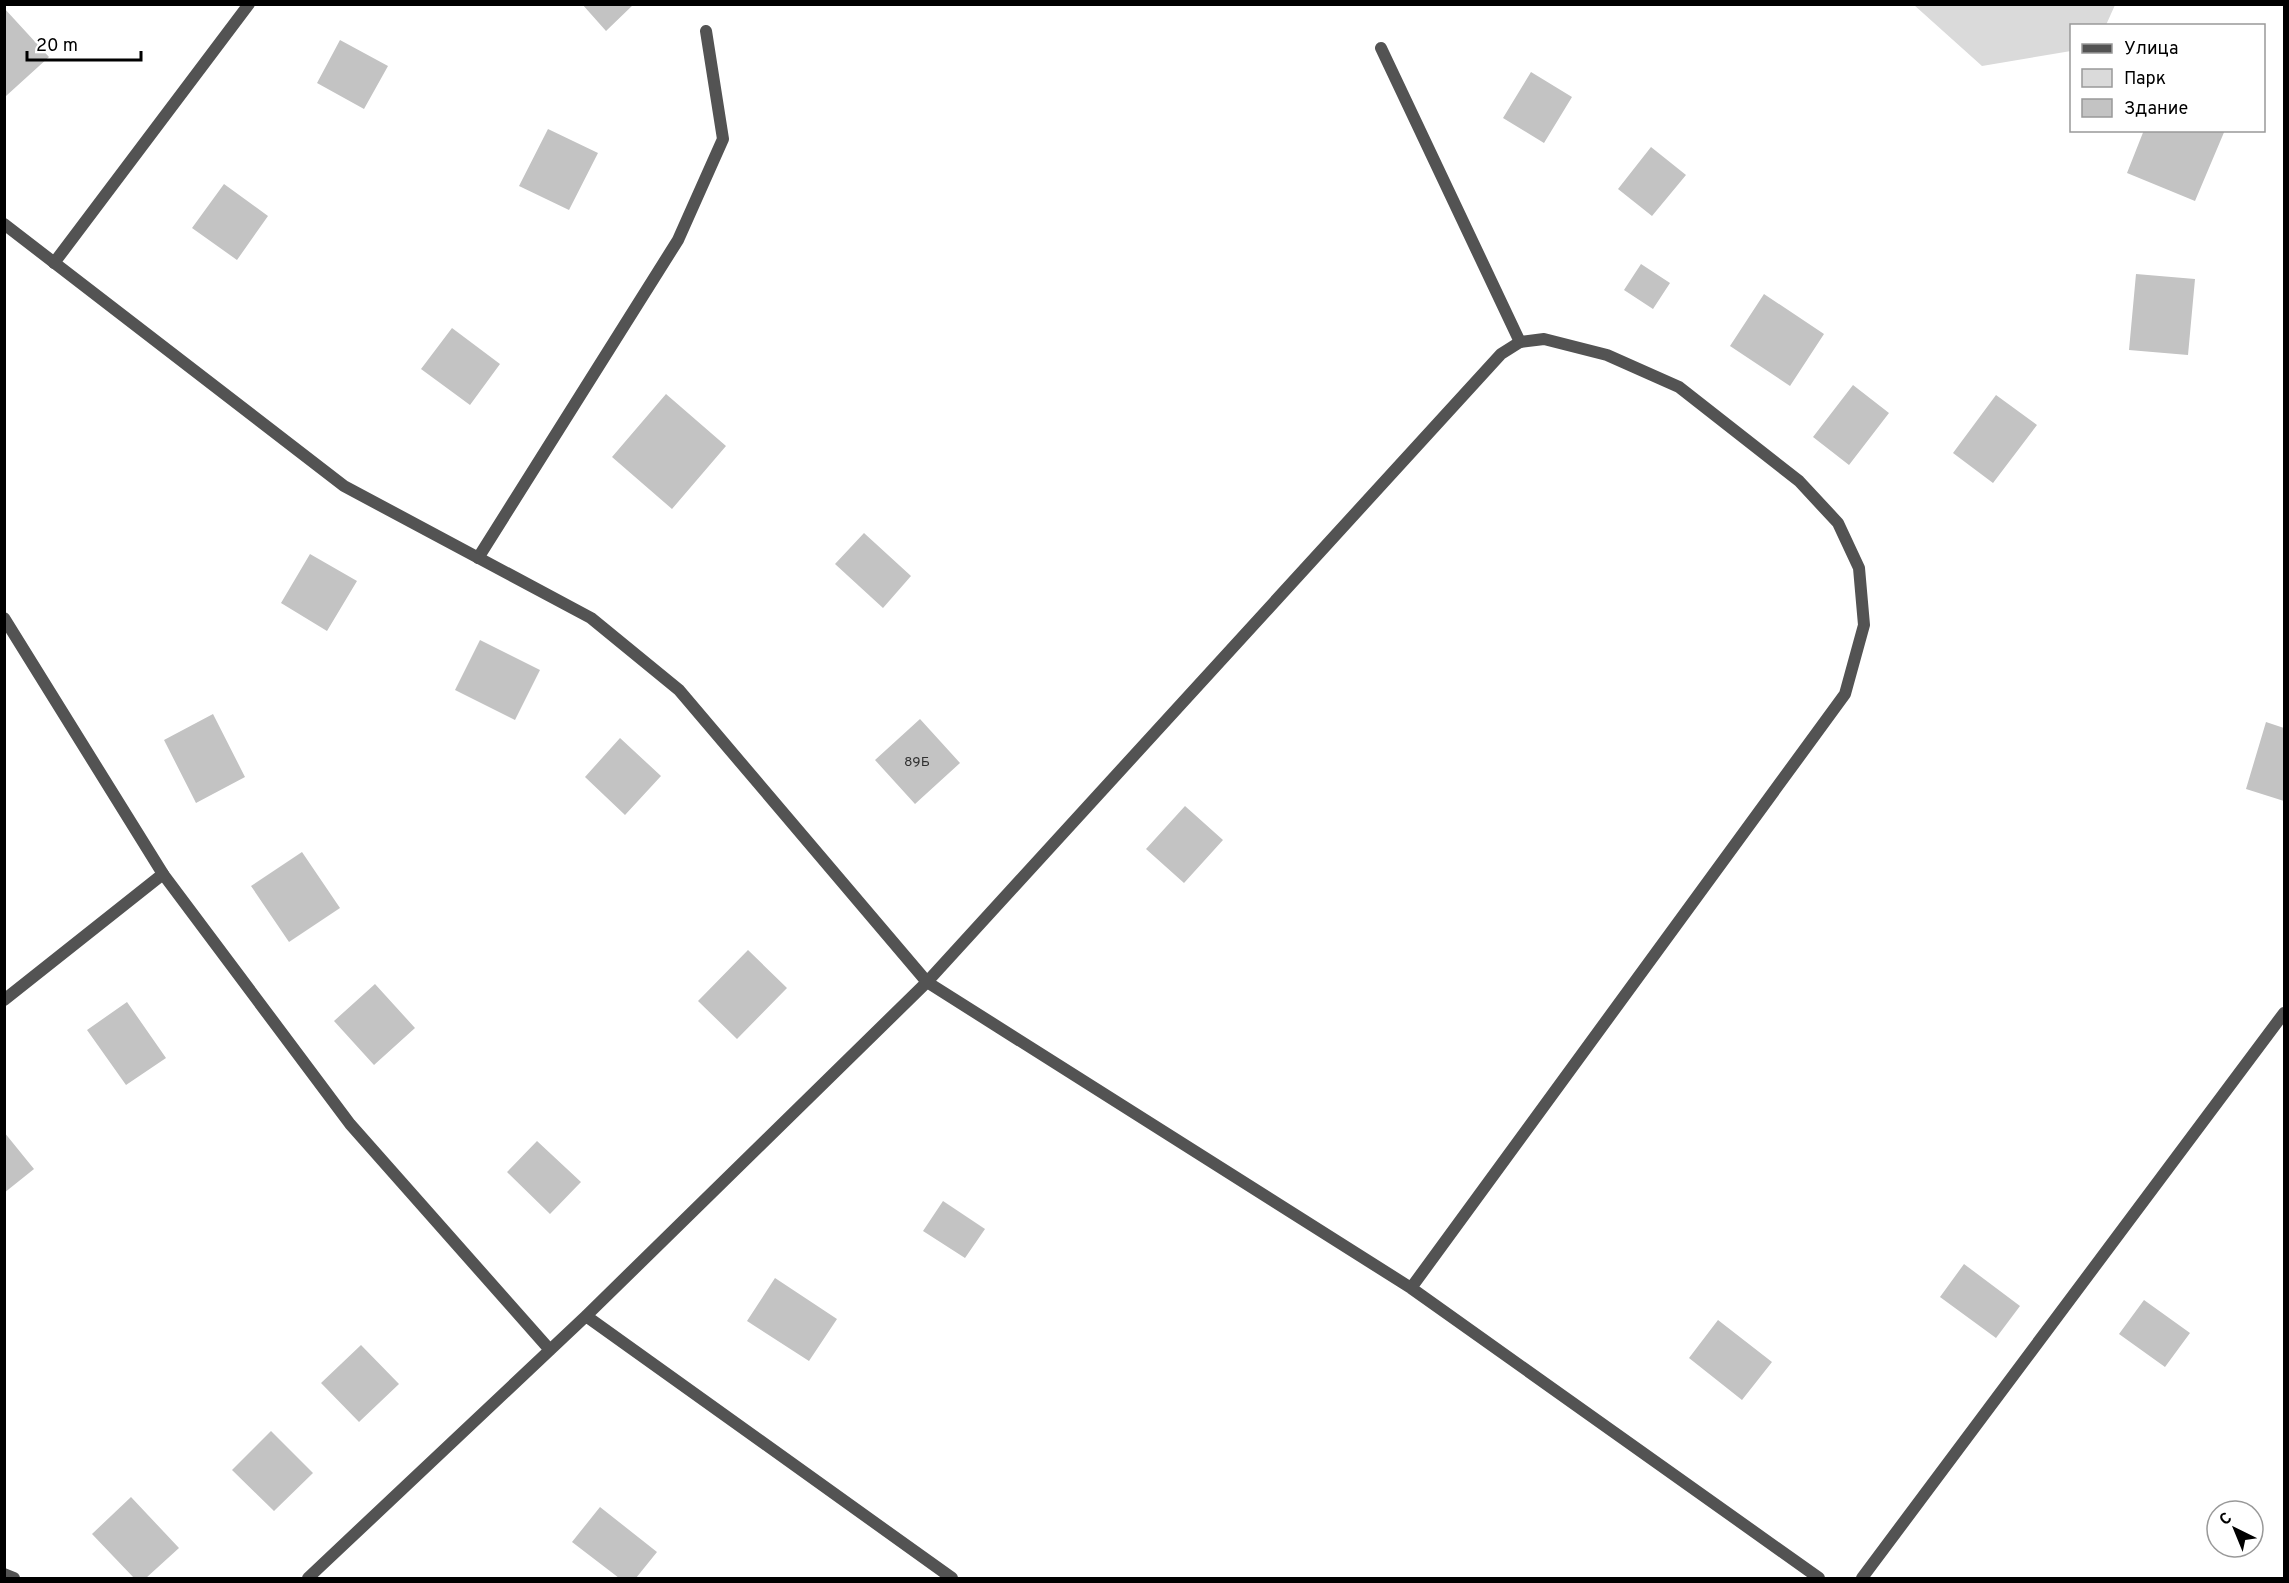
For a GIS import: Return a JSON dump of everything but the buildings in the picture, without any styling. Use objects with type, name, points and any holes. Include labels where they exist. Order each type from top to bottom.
[{"type":"street","points":[[54,263],[249,4]]},
{"type":"street","points":[[478,558],[678,240],[723,139],[706,31]]},
{"type":"street","points":[[1381,48],[1520,342]]},
{"type":"street","points":[[4,224],[344,486],[591,618],[679,690],[927,982],[1411,1288],[1820,1578]]},
{"type":"street","points":[[308,1578],[586,1316],[927,982],[1502,354],[1520,342],[1544,339],[1607,355],[1679,387],[1799,481],[1838,523],[1851,550],[1859,568],[1864,625],[1845,694],[1411,1288]]},
{"type":"street","points":[[4,618],[163,874],[351,1124],[550,1350]]},
{"type":"street","points":[[4,1000],[163,874]]},
{"type":"street","points":[[1862,1578],[2284,1013]]},
{"type":"street","points":[[586,1316],[952,1578]]},
{"type":"street","points":[[4,1574],[14,1578]]},
{"type":"green space","points":[[1914,5],[2115,5],[2106,24],[2070,24],[2070,51],[1982,66]]}]
